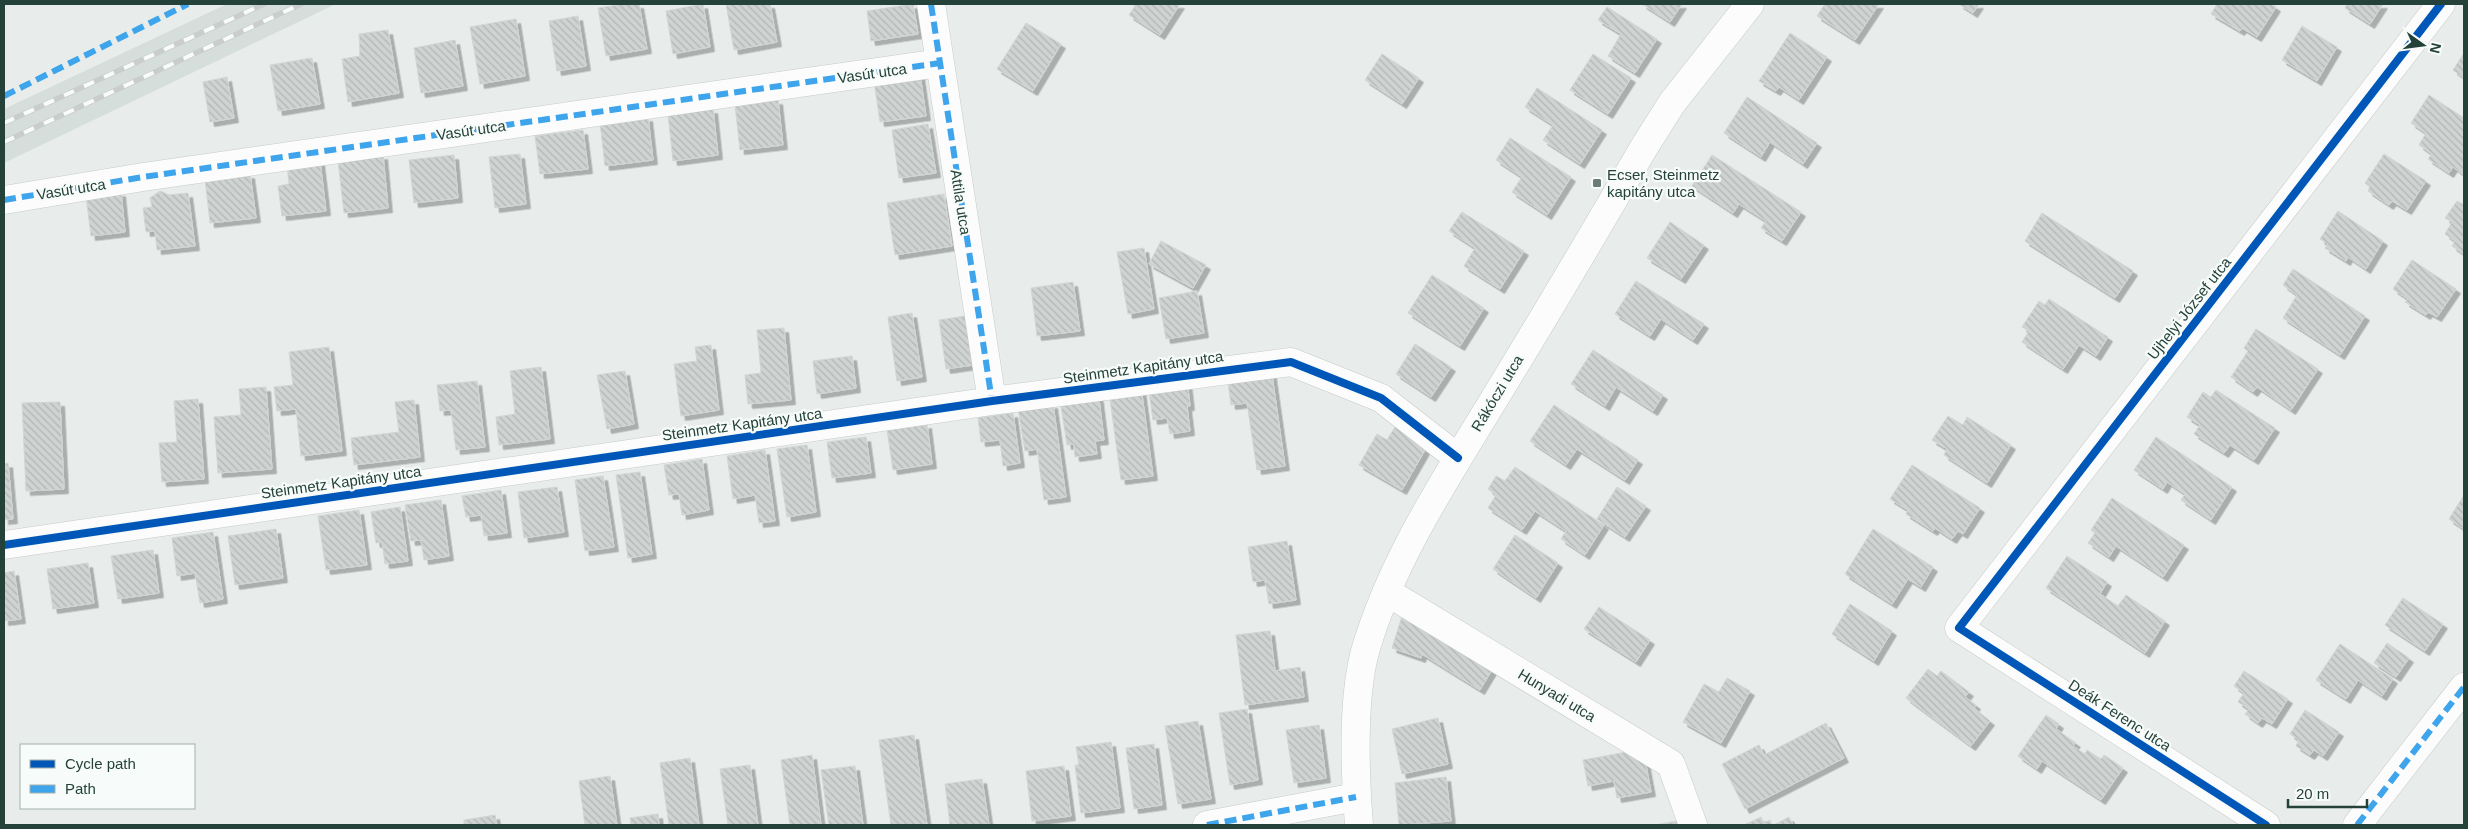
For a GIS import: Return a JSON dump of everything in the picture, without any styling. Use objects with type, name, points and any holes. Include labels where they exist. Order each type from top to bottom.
[{"type":"street","name":"Attila utca","points":[[931,4],[992,401]]},
{"type":"street","name":"Rákóczi utca","points":[[1358,825],[1356,797],[1359,678],[1366,648],[1387,592],[1420,524],[1458,458],[1672,103],[1750,4]]},
{"type":"street","name":"Ujhelyi József utca","points":[[1959,628],[2441,4]]},
{"type":"street","name":"Vasút utca","points":[[4,200],[142,177],[940,63]]},
{"type":"street","name":"Steinmetz Kapitány utca","points":[[4,545],[992,401],[1291,362],[1381,398],[1458,458]]},
{"type":"street","name":"Hunyadi utca","points":[[1387,592],[1670,764],[1693,825]]},
{"type":"street","name":"Deák Ferenc utca","points":[[1959,628],[2266,825]]},
{"type":"street","points":[[2357,825],[2464,686]]},
{"type":"street","points":[[1207,825],[1356,797]]},
{"type":"shaded area","points":[[227,4],[336,4],[4,163],[4,109]]},
{"type":"building","points":[[639,4],[647,49],[606,56],[598,8]]},
{"type":"building","points":[[703,4],[710,47],[673,54],[666,11]]},
{"type":"building","points":[[726,4],[770,4],[777,42],[734,50]]},
{"type":"building","points":[[913,4],[918,34],[871,41],[867,11]]},
{"type":"building","points":[[1132,4],[1180,4],[1160,35],[1129,15],[1135,6]]},
{"type":"building","points":[[1642,4],[1682,4],[1670,22]]},
{"type":"building","points":[[1825,4],[1879,4],[1855,40],[1817,16]]},
{"type":"building","points":[[1959,4],[1979,4],[1973,13]]},
{"type":"building","points":[[2217,4],[2271,4],[2276,7],[2257,37],[2242,28],[2240,31],[2211,14]]},
{"type":"building","points":[[2347,4],[2383,4],[2370,24],[2345,8]]},
{"type":"building","points":[[1607,7],[1657,39],[1635,73],[1608,56],[1621,34],[1598,20]]},
{"type":"building","points":[[578,16],[586,66],[557,71],[549,21]]},
{"type":"building","points":[[516,19],[525,76],[480,84],[470,27]]},
{"type":"building","points":[[1026,23],[1061,44],[1033,91],[997,69]]},
{"type":"building","points":[[2302,26],[2337,47],[2317,81],[2282,60]]},
{"type":"building","points":[[388,30],[399,93],[348,102],[342,59],[360,56],[359,34]]},
{"type":"building","points":[[1790,33],[1827,57],[1799,100],[1779,87],[1776,91],[1759,81]]},
{"type":"building","points":[[455,40],[463,86],[421,93],[414,48]]},
{"type":"building","points":[[2464,53],[2464,78],[2453,70]]},
{"type":"building","points":[[1382,54],[1419,78],[1402,104],[1365,80]]},
{"type":"building","points":[[1593,54],[1631,78],[1608,114],[1570,90]]},
{"type":"building","points":[[312,58],[320,104],[278,111],[270,65]]},
{"type":"building","points":[[920,74],[926,116],[880,122],[874,81]]},
{"type":"building","points":[[227,77],[234,118],[210,122],[203,82]]},
{"type":"building","points":[[1537,88],[1602,130],[1580,164],[1543,140],[1553,125],[1525,107]]},
{"type":"building","points":[[2429,95],[2464,118],[2464,175],[2453,167],[2449,173],[2428,159],[2432,154],[2419,145],[2426,133],[2411,123]]},
{"type":"building","points":[[1747,97],[1817,143],[1803,164],[1770,142],[1761,157],[1724,133]]},
{"type":"building","points":[[778,100],[783,145],[740,150],[735,105]]},
{"type":"building","points":[[713,109],[718,155],[673,161],[668,114]]},
{"type":"building","points":[[648,117],[653,160],[605,166],[600,123]]},
{"type":"building","points":[[928,124],[936,173],[899,178],[892,130]]},
{"type":"building","points":[[583,130],[588,169],[540,174],[535,136]]},
{"type":"building","points":[[1510,138],[1571,177],[1547,215],[1512,192],[1522,177],[1496,160]]},
{"type":"building","points":[[520,154],[526,204],[495,208],[489,157]]},
{"type":"building","points":[[2384,154],[2426,181],[2407,210],[2392,201],[2389,205],[2368,191],[2370,187],[2365,183]]},
{"type":"building","points":[[383,155],[388,208],[344,213],[338,161]]},
{"type":"building","points":[[454,155],[458,198],[414,203],[409,160]]},
{"type":"building","points":[[1712,155],[1801,212],[1782,241],[1761,228],[1766,221],[1739,204],[1733,213],[1692,186]]},
{"type":"building","points":[[320,161],[326,211],[282,216],[278,186],[289,184],[287,165]]},
{"type":"building","points":[[250,174],[256,218],[210,223],[205,179]]},
{"type":"building","points":[[160,191],[169,195],[188,193],[195,246],[157,250],[155,231],[146,232],[143,208],[152,207],[150,198]]},
{"type":"building","points":[[121,192],[125,232],[91,236],[86,196]]},
{"type":"building","points":[[944,194],[952,246],[895,255],[887,203]]},
{"type":"building","points":[[2457,201],[2464,205],[2464,254],[2452,246],[2455,241],[2445,234],[2452,222],[2445,218]]},
{"type":"building","points":[[2338,211],[2383,241],[2366,269],[2348,257],[2346,261],[2325,248],[2328,244],[2320,239]]},
{"type":"building","points":[[1462,212],[1524,251],[1500,289],[1464,266],[1475,248],[1449,231]]},
{"type":"building","points":[[2042,213],[2133,271],[2115,298],[2025,241]]},
{"type":"building","points":[[1670,222],[1704,245],[1681,279],[1647,258]]},
{"type":"building","points":[[1161,241],[1206,265],[1193,288],[1149,264]]},
{"type":"building","points":[[1144,248],[1154,309],[1128,314],[1117,252]]},
{"type":"building","points":[[2412,260],[2456,289],[2437,317],[2428,312],[2426,315],[2405,302],[2408,299],[2393,289]]},
{"type":"building","points":[[2293,269],[2365,316],[2340,355],[2283,318],[2297,295],[2283,285]]},
{"type":"building","points":[[1432,275],[1484,308],[1460,346],[1408,313]]},
{"type":"building","points":[[1636,281],[1704,324],[1693,340],[1661,319],[1650,336],[1615,314]]},
{"type":"building","points":[[1073,282],[1080,331],[1037,336],[1031,288]]},
{"type":"building","points":[[1197,291],[1204,333],[1166,339],[1159,298]]},
{"type":"building","points":[[2049,299],[2108,337],[2096,356],[2079,345],[2063,369],[2022,342],[2029,331],[2022,327],[2039,301],[2045,305]]},
{"type":"building","points":[[912,313],[922,377],[897,381],[888,317]]},
{"type":"building","points":[[965,316],[973,365],[946,369],[939,320]]},
{"type":"building","points":[[784,328],[791,400],[748,404],[745,375],[761,373],[757,330]]},
{"type":"building","points":[[2256,329],[2318,369],[2291,410],[2257,387],[2253,392],[2231,377],[2248,351],[2244,348]]},
{"type":"building","points":[[1415,344],[1451,367],[1431,397],[1396,374]]},
{"type":"building","points":[[711,345],[719,410],[681,416],[674,364],[697,361],[695,347]]},
{"type":"building","points":[[329,347],[342,451],[301,456],[296,409],[277,411],[274,387],[293,385],[289,352]]},
{"type":"building","points":[[1593,350],[1663,395],[1653,411],[1616,387],[1605,406],[1571,384]]},
{"type":"building","points":[[852,356],[856,388],[817,394],[813,361]]},
{"type":"building","points":[[541,367],[550,439],[499,445],[496,417],[515,414],[510,371]]},
{"type":"building","points":[[1271,368],[1285,466],[1257,470],[1247,403],[1231,405],[1227,374]]},
{"type":"building","points":[[625,371],[634,424],[607,429],[597,375]]},
{"type":"building","points":[[1187,380],[1190,406],[1187,406],[1190,431],[1170,434],[1167,418],[1153,420],[1148,385]]},
{"type":"building","points":[[477,381],[485,447],[456,450],[451,410],[440,411],[437,385]]},
{"type":"building","points":[[266,387],[272,469],[218,473],[214,417],[241,415],[239,389]]},
{"type":"building","points":[[1141,387],[1153,476],[1121,480],[1109,392]]},
{"type":"building","points":[[2216,390],[2275,428],[2254,460],[2230,445],[2224,453],[2194,434],[2200,425],[2187,417],[2203,392],[2211,397]]},
{"type":"building","points":[[1098,391],[1104,440],[1095,441],[1097,454],[1075,457],[1074,444],[1067,445],[1060,400]]},
{"type":"building","points":[[198,399],[204,479],[162,482],[159,443],[177,442],[174,401]]},
{"type":"building","points":[[414,400],[420,457],[354,465],[351,438],[399,432],[395,402]]},
{"type":"building","points":[[60,402],[64,489],[26,491],[22,403]]},
{"type":"building","points":[[1053,404],[1066,497],[1044,500],[1037,449],[1025,451],[1018,409]]},
{"type":"building","points":[[1554,405],[1638,460],[1625,480],[1577,449],[1566,465],[1530,441]]},
{"type":"building","points":[[1013,413],[1020,463],[1003,466],[1000,440],[981,442],[978,418]]},
{"type":"building","points":[[1948,416],[1963,425],[1967,417],[2011,445],[1987,483],[1944,455],[1947,449],[1932,440]]},
{"type":"building","points":[[927,424],[932,464],[893,470],[887,430]]},
{"type":"building","points":[[1397,424],[1429,443],[1402,490],[1359,465],[1377,434],[1387,440]]},
{"type":"building","points":[[866,437],[871,473],[832,478],[827,442]]},
{"type":"building","points":[[2156,437],[2232,487],[2211,520],[2181,500],[2185,494],[2167,482],[2163,489],[2134,470]]},
{"type":"building","points":[[807,445],[816,512],[787,517],[777,449]]},
{"type":"building","points":[[765,450],[775,521],[759,523],[755,495],[733,499],[727,456]]},
{"type":"building","points":[[702,459],[709,510],[682,515],[679,494],[669,495],[664,465]]},
{"type":"building","points":[[8,463],[13,519],[4,520],[4,464]]},
{"type":"building","points":[[1912,465],[1980,508],[1963,534],[1958,531],[1952,539],[1935,528],[1933,531],[1906,514],[1908,510],[1890,499]]},
{"type":"building","points":[[1515,467],[1604,525],[1585,555],[1561,539],[1566,531],[1535,511],[1522,530],[1488,508],[1496,495],[1488,489],[1496,476],[1505,481]]},
{"type":"building","points":[[640,472],[652,554],[628,558],[616,475]]},
{"type":"building","points":[[603,476],[614,547],[585,551],[575,480]]},
{"type":"building","points":[[557,487],[564,532],[524,538],[518,492]]},
{"type":"building","points":[[1617,487],[1646,506],[1625,537],[1597,519]]},
{"type":"building","points":[[501,490],[507,533],[484,536],[481,515],[466,517],[462,496]]},
{"type":"building","points":[[2464,495],[2464,529],[2449,519]]},
{"type":"building","points":[[2112,498],[2184,545],[2163,577],[2116,546],[2109,557],[2088,543],[2095,533],[2091,530]]},
{"type":"building","points":[[441,500],[449,556],[424,560],[421,540],[411,541],[405,505]]},
{"type":"building","points":[[400,507],[408,561],[385,564],[382,542],[376,543],[371,512]]},
{"type":"building","points":[[359,510],[367,565],[326,570],[318,516]]},
{"type":"building","points":[[276,529],[283,578],[235,585],[228,536]]},
{"type":"building","points":[[1873,529],[1933,567],[1921,587],[1908,579],[1892,604],[1845,574]]},
{"type":"building","points":[[213,532],[223,599],[200,603],[195,573],[177,576],[172,538]]},
{"type":"building","points":[[1515,535],[1558,563],[1536,598],[1493,569]]},
{"type":"building","points":[[1287,541],[1296,600],[1269,604],[1265,580],[1253,582],[1248,547]]},
{"type":"building","points":[[153,550],[159,593],[118,599],[111,556]]},
{"type":"building","points":[[2067,556],[2107,582],[2100,594],[2118,606],[2126,595],[2165,621],[2145,653],[2046,588]]},
{"type":"building","points":[[88,563],[94,603],[53,609],[47,569]]},
{"type":"building","points":[[14,571],[21,619],[4,621],[4,573]]},
{"type":"building","points":[[2403,598],[2443,624],[2425,651],[2385,625]]},
{"type":"building","points":[[1850,604],[1892,631],[1874,661],[1832,634]]},
{"type":"building","points":[[1599,607],[1650,640],[1636,662],[1584,629]]},
{"type":"building","points":[[1404,610],[1495,665],[1480,690],[1422,654],[1421,658],[1392,648]]},
{"type":"building","points":[[1270,631],[1275,671],[1300,667],[1304,697],[1245,705],[1236,635]]},
{"type":"building","points":[[2387,643],[2409,658],[2396,677],[2374,663]]},
{"type":"building","points":[[2340,644],[2393,679],[2382,696],[2358,680],[2346,699],[2316,680]]},
{"type":"building","points":[[1928,669],[1937,676],[1941,671],[1969,692],[1965,697],[1976,705],[1974,708],[1990,721],[1971,746],[1906,698]]},
{"type":"building","points":[[2244,671],[2288,699],[2272,724],[2262,718],[2258,723],[2245,714],[2249,709],[2238,702],[2244,693],[2234,686]]},
{"type":"building","points":[[1727,678],[1750,691],[1721,743],[1683,722],[1704,684],[1719,692]]},
{"type":"building","points":[[1247,709],[1258,780],[1230,785],[1219,713]]},
{"type":"building","points":[[2305,710],[2339,732],[2323,756],[2314,750],[2310,755],[2296,746],[2299,740],[2290,734]]},
{"type":"building","points":[[2046,715],[2059,724],[2056,729],[2076,743],[2073,746],[2085,754],[2087,750],[2101,759],[2104,755],[2123,768],[2101,800],[2042,761],[2037,769],[2018,756]]},
{"type":"building","points":[[1438,718],[1448,764],[1402,774],[1392,729]]},
{"type":"building","points":[[1198,721],[1211,799],[1178,804],[1165,726]]},
{"type":"building","points":[[1826,723],[1844,758],[1745,809],[1722,764],[1759,745],[1764,755]]},
{"type":"building","points":[[1319,725],[1326,778],[1294,783],[1286,730]]},
{"type":"building","points":[[914,735],[927,825],[891,825],[879,740]]},
{"type":"building","points":[[1111,742],[1120,808],[1081,813],[1075,765],[1079,765],[1076,747]]},
{"type":"building","points":[[1154,744],[1162,805],[1134,809],[1126,748]]},
{"type":"building","points":[[1643,749],[1651,792],[1617,798],[1614,781],[1588,786],[1583,760]]},
{"type":"building","points":[[812,755],[821,825],[790,825],[781,760]]},
{"type":"building","points":[[690,758],[699,825],[669,825],[660,763]]},
{"type":"building","points":[[750,765],[758,825],[728,825],[720,769]]},
{"type":"building","points":[[855,766],[863,825],[829,825],[821,770]]},
{"type":"building","points":[[1064,766],[1071,816],[1032,821],[1026,771]]},
{"type":"building","points":[[610,776],[617,825],[585,825],[579,781]]},
{"type":"building","points":[[1446,777],[1451,821],[1399,825],[1395,783]]},
{"type":"building","points":[[982,779],[989,825],[950,825],[945,784]]},
{"type":"building","points":[[658,814],[659,825],[631,825],[630,818]]},
{"type":"building","points":[[495,815],[497,825],[464,825],[464,820]]},
{"type":"building","points":[[1761,817],[1764,823],[1770,820],[1772,825],[1744,825]]},
{"type":"building","points":[[1789,817],[1793,825],[1774,825]]},
{"type":"building","points":[[1677,821],[1678,825],[1655,825]]},
{"type":"railway","points":[[4,123],[264,4]]},
{"type":"railway","points":[[4,142],[301,4]]},
{"type":"marked path","points":[[4,96],[188,4]]},
{"type":"marked path","points":[[931,4],[992,401]]},
{"type":"marked path","points":[[4,200],[143,177],[940,63]]},
{"type":"marked path","points":[[2357,825],[2464,687]]},
{"type":"marked path","points":[[1207,825],[1356,797]]},
{"type":"cycle path","points":[[2266,825],[1959,628],[2441,4]]},
{"type":"cycle path","points":[[4,545],[992,401],[1291,362],[1381,398],[1458,458]]},
{"type":"place","name":"Ecser, Steinmetz kapitány utca","points":[[1597,183]]}]
